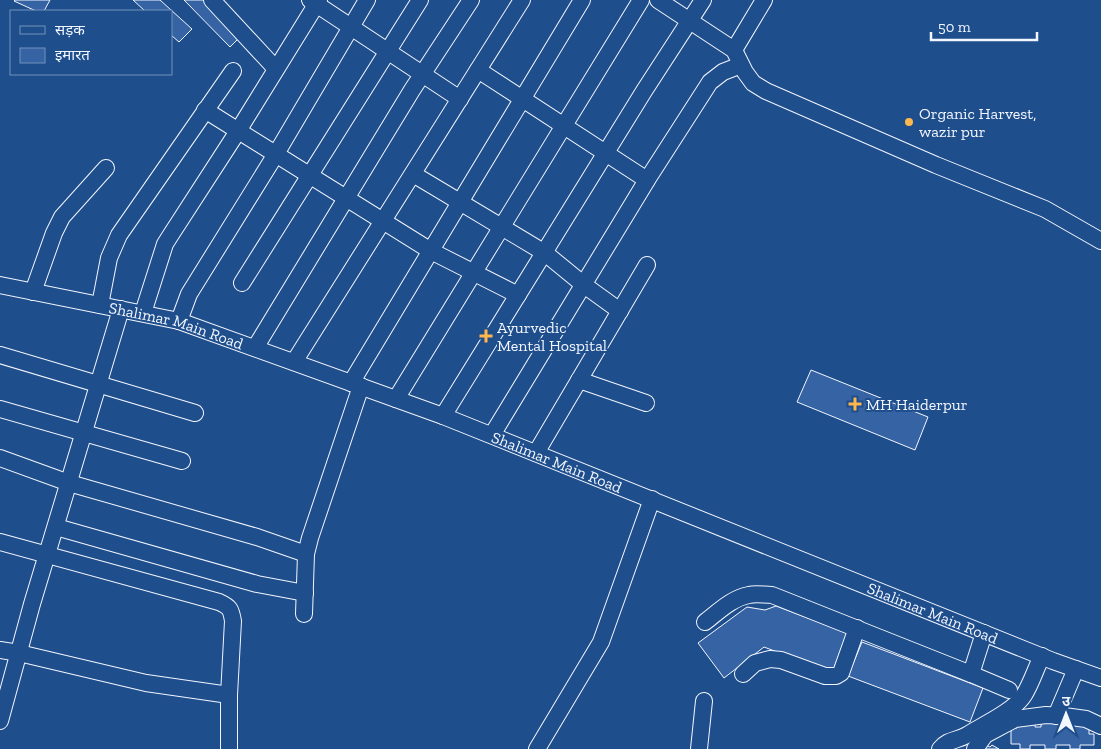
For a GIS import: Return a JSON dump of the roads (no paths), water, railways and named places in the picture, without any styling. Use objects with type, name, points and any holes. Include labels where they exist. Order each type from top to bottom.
[{"type":"street","points":[[212,0],[276,69]]},
{"type":"street","points":[[179,321],[189,294],[276,154],[367,0]]},
{"type":"street","points":[[242,283],[420,0]]},
{"type":"street","points":[[255,348],[422,74],[471,0]]},
{"type":"street","points":[[294,362],[522,0]]},
{"type":"street","points":[[304,614],[306,554],[356,384],[431,251],[582,0]]},
{"type":"street","points":[[396,399],[641,0]]},
{"type":"street","points":[[658,0],[734,50],[753,83],[766,91],[936,165],[1045,209],[1101,241]]},
{"type":"street","points":[[443,416],[703,0]]},
{"type":"street","points":[[734,50],[764,0]]},
{"type":"street","points":[[143,314],[165,244],[238,131],[315,2],[460,99]]},
{"type":"street","points":[[492,435],[647,180],[710,82],[723,72],[741,65]]},
{"type":"street","points":[[478,70],[647,180]]},
{"type":"street","points":[[100,305],[109,258],[119,235],[232,71]]},
{"type":"street","points":[[205,110],[431,251],[518,295]]},
{"type":"street","points":[[33,292],[54,233],[62,217],[106,168]]},
{"type":"street","points":[[413,174],[545,253],[620,311]]},
{"type":"street","points":[[536,453],[647,265]]},
{"type":"street","name":"Shalimar Main Road","points":[[0,285],[179,321],[356,384],[492,435],[984,633],[1101,678]]},
{"type":"street","points":[[0,721],[121,309]]},
{"type":"street","points":[[0,355],[195,413]]},
{"type":"street","points":[[580,380],[646,403]]},
{"type":"street","points":[[0,409],[182,461]]},
{"type":"street","points":[[0,458],[69,483],[306,554]]},
{"type":"street","points":[[537,749],[601,642],[652,499]]},
{"type":"street","points":[[56,526],[250,582],[304,593]]},
{"type":"street","points":[[0,542],[219,602],[232,610],[229,749]]},
{"type":"street","points":[[705,622],[734,600],[748,595],[760,594],[781,598],[1009,690]]},
{"type":"street","points":[[743,674],[755,663],[770,659],[782,660],[825,676],[836,676],[841,673],[857,628]]},
{"type":"street","points":[[971,674],[984,633]]},
{"type":"street","points":[[0,650],[146,683],[229,695]]},
{"type":"street","points":[[940,749],[953,739],[963,737],[1007,712],[1024,696],[1042,656]]},
{"type":"street","points":[[1056,716],[1076,669]]},
{"type":"street","points":[[698,749],[704,701]]},
{"type":"street","points":[[974,749],[985,735],[1015,719],[1046,715],[1064,716],[1086,719],[1101,726]]},
{"type":"place","name":"Organic Harvest, wazir pur","points":[[909,122]]},
{"type":"place","name":"Ayurvedic Mental Hospital","points":[[486,336]]},
{"type":"place","name":"MH Haiderpur","points":[[855,404]]}]
